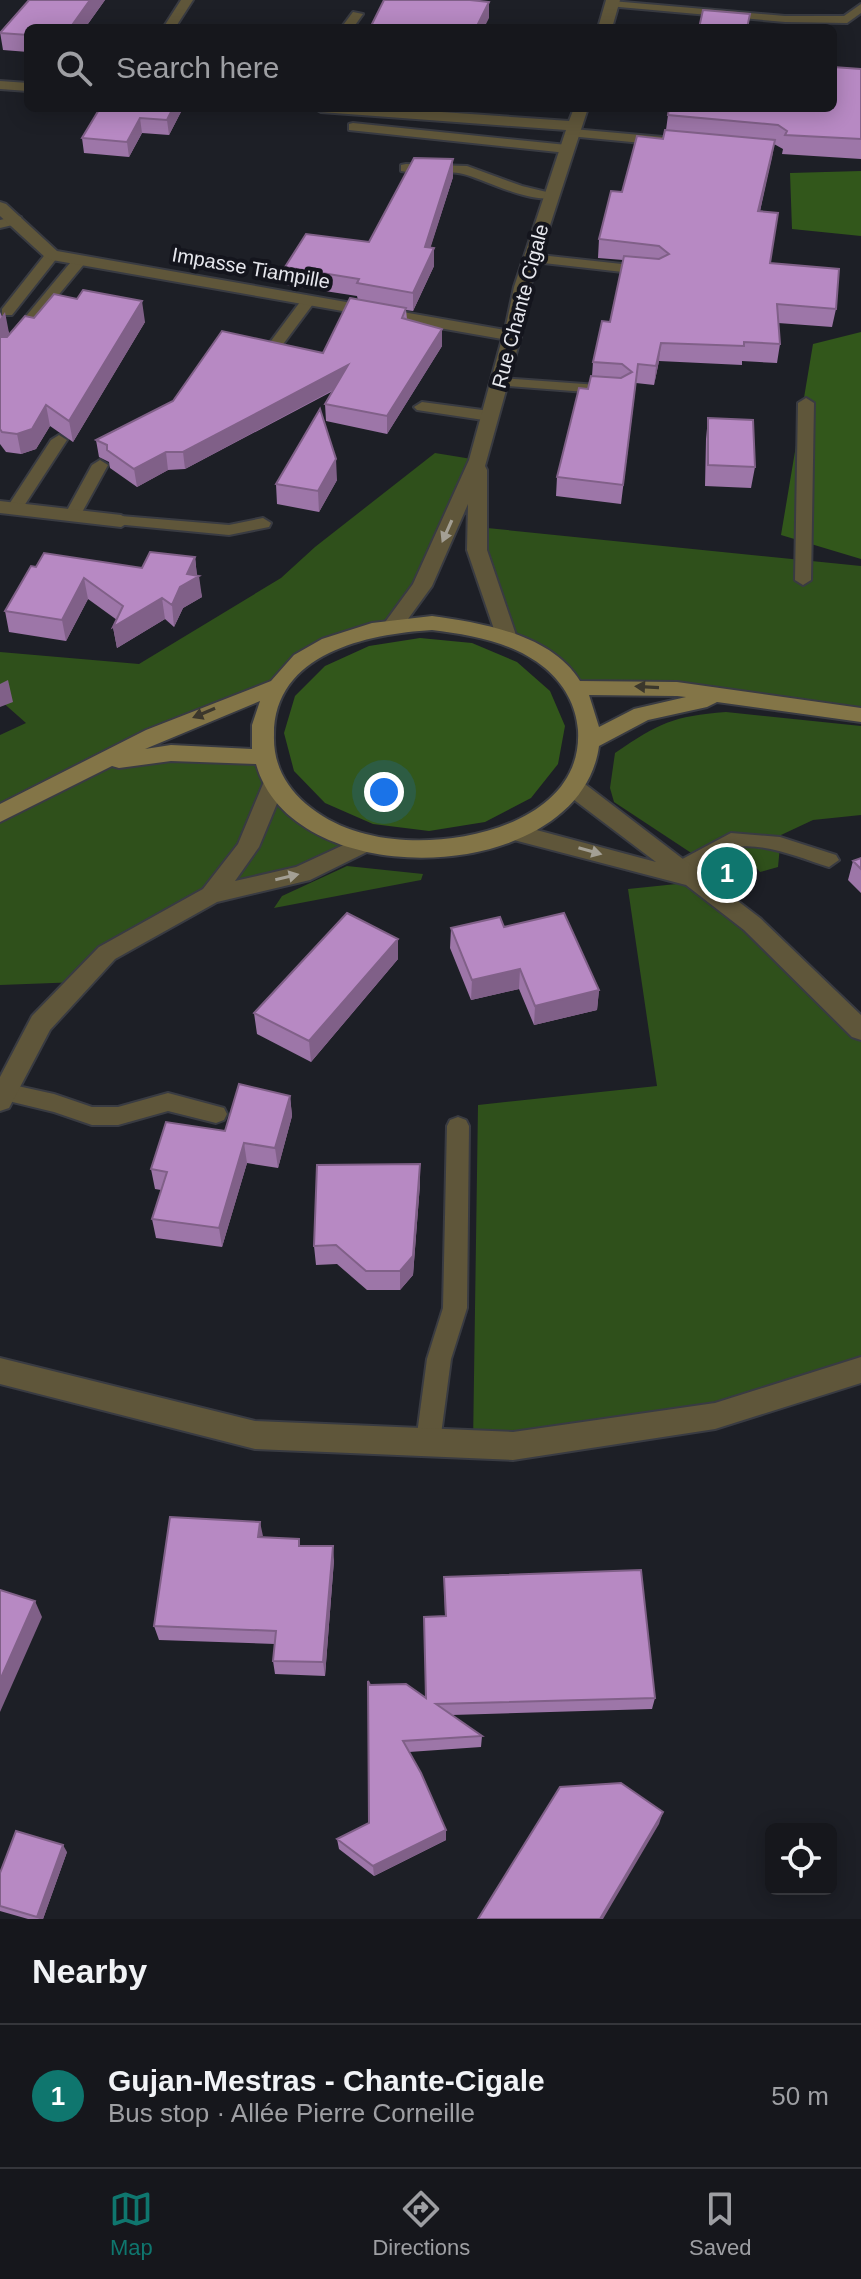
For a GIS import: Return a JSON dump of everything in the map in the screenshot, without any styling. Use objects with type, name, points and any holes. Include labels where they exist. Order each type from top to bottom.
[{"type":"main road","points":[[432,623],[507,638],[542,656],[574,688],[587,714],[590,741],[585,764],[573,787],[548,812],[514,832],[467,846],[415,850],[365,843],[332,831],[303,814],[274,784],[262,757],[261,720],[277,686],[314,652],[345,637],[393,625],[432,623]]},
{"type":"main road","points":[[0,814],[97,763],[211,710],[277,686]]},
{"type":"main road","points":[[574,688],[677,689],[861,715]]},
{"type":"main road","points":[[590,741],[642,714],[719,697]]},
{"type":"main road","points":[[97,763],[171,753],[262,757]]},
{"type":"street","points":[[606,24],[612,2]]},
{"type":"street","points":[[0,85],[24,87]]},
{"type":"street","points":[[357,112],[572,136]]},
{"type":"street","name":"Rue Chante Cigale","points":[[393,625],[422,586],[478,460],[522,287],[580,112]]},
{"type":"street","points":[[0,207],[8,222],[52,255]]},
{"type":"street","name":"Impasse Tiampille","points":[[52,255],[512,336]]},
{"type":"street","name":"Rue Chante Cigale","points":[[478,460],[477,550],[507,638]]},
{"type":"street","points":[[7,508],[121,521]]},
{"type":"street","points":[[211,895],[248,847],[274,784]]},
{"type":"street","points":[[573,787],[752,924],[861,1030]]},
{"type":"street","points":[[514,832],[688,876]]},
{"type":"street","points":[[2,1097],[41,1023],[107,953],[211,895],[302,874],[365,843]]},
{"type":"street","points":[[0,1371],[255,1435],[513,1446],[715,1416],[861,1370]]},
{"type":"lane","points":[[172,24],[187,0]]},
{"type":"lane","points":[[612,2],[785,19],[847,20],[861,7]]},
{"type":"lane","points":[[350,24],[357,14]]},
{"type":"lane","points":[[353,127],[682,143]]},
{"type":"lane","points":[[572,136],[670,132]]},
{"type":"lane","points":[[406,168],[467,170],[519,190],[552,195]]},
{"type":"lane","points":[[7,312],[52,255]]},
{"type":"lane","points":[[531,258],[657,271]]},
{"type":"lane","points":[[4,352],[80,260]]},
{"type":"lane","points":[[276,344],[308,301]]},
{"type":"lane","points":[[500,382],[620,390]]},
{"type":"lane","points":[[803,580],[806,561],[806,403]]},
{"type":"lane","points":[[422,407],[490,416]]},
{"type":"lane","points":[[7,508],[59,440]]},
{"type":"lane","points":[[72,516],[100,465]]},
{"type":"lane","points":[[121,521],[229,530],[263,523]]},
{"type":"lane","points":[[688,876],[731,840],[780,844],[829,860]]},
{"type":"lane","points":[[2,1097],[54,1103],[92,1116],[118,1116],[168,1102],[216,1114]]},
{"type":"lane","points":[[428,1442],[439,1359],[455,1308],[458,1126]]},
{"type":"green space","points":[[861,171],[861,236],[792,229],[790,173]]},
{"type":"green space","points":[[861,332],[861,559],[781,535],[813,344]]},
{"type":"green space","points":[[435,453],[478,460],[393,625],[345,637],[277,686],[100,762],[262,757],[303,814],[365,843],[302,874],[211,895],[80,982],[0,985],[0,735],[26,723],[0,700],[0,652],[139,664],[281,578],[315,547]]},
{"type":"green space","points":[[477,527],[861,566],[861,715],[719,697],[574,688],[507,638]]},
{"type":"green space","points":[[420,638],[472,643],[517,662],[550,691],[565,726],[558,764],[531,798],[485,822],[429,831],[373,824],[325,803],[294,771],[284,733],[295,696],[325,666],[369,646]]},
{"type":"green space","points":[[726,712],[861,726],[861,815],[813,820],[781,835],[778,867],[760,872],[743,853],[711,866],[614,802],[610,788],[615,753],[643,734],[667,723]]},
{"type":"green space","points":[[347,866],[423,874],[421,880],[274,908],[282,896]]},
{"type":"green space","points":[[696,882],[861,1030],[861,1370],[715,1416],[473,1445],[478,1105],[657,1086],[628,889]]},
{"type":"building","points":[[29,0],[90,0],[73,24],[24,24],[24,35],[0,33]]},
{"type":"building","points":[[384,0],[489,2],[478,24],[372,24]]},
{"type":"building","points":[[703,10],[750,14],[748,24],[700,24]]},
{"type":"building","points":[[837,67],[861,69],[861,139],[785,135],[787,131],[778,125],[668,115],[668,112],[837,112]]},
{"type":"building","points":[[98,112],[171,112],[167,120],[140,118],[127,142],[82,138]]},
{"type":"building","points":[[665,130],[775,140],[758,211],[778,213],[770,263],[839,269],[836,309],[777,304],[780,344],[661,343],[656,366],[638,364],[623,485],[557,477],[579,388],[588,389],[591,376],[621,378],[632,372],[622,364],[593,362],[602,321],[610,322],[624,256],[659,259],[669,254],[659,246],[599,239],[611,191],[622,192],[637,136],[663,139]]},
{"type":"building","points":[[414,158],[453,159],[425,247],[434,248],[413,293],[357,283],[359,279],[285,267],[306,234],[369,242]]},
{"type":"building","points":[[83,290],[142,301],[69,421],[46,405],[32,429],[17,434],[2,432],[0,337],[7,337],[25,316],[34,318],[54,294],[77,299]]},
{"type":"building","points":[[350,298],[406,308],[402,318],[442,329],[387,416],[325,404],[348,365],[183,452],[166,452],[134,469],[107,450],[107,445],[96,440],[173,401],[222,331],[323,353]]},
{"type":"building","points":[[320,409],[336,459],[318,491],[276,484]]},
{"type":"building","points":[[708,418],[753,420],[755,467],[708,465]]},
{"type":"building","points":[[150,552],[195,557],[187,574],[199,576],[180,587],[172,605],[162,598],[113,627],[123,606],[84,578],[62,620],[5,611],[31,566],[36,567],[44,553],[142,568]]},
{"type":"building","points":[[861,858],[861,869],[853,861]]},
{"type":"building","points":[[347,913],[398,939],[309,1041],[254,1013]]},
{"type":"building","points":[[564,913],[599,990],[535,1006],[520,969],[472,980],[451,928],[500,917],[504,927]]},
{"type":"building","points":[[239,1084],[290,1096],[275,1148],[244,1143],[219,1228],[152,1219],[167,1172],[151,1169],[166,1122],[225,1131]]},
{"type":"building","points":[[420,1164],[413,1256],[400,1271],[366,1271],[336,1245],[314,1246],[317,1165]]},
{"type":"building","points":[[170,1517],[260,1522],[258,1537],[299,1539],[299,1546],[333,1546],[323,1662],[273,1661],[276,1631],[154,1626]]},
{"type":"building","points":[[641,1570],[655,1698],[436,1704],[482,1736],[403,1741],[446,1830],[373,1866],[337,1839],[369,1823],[368,1681],[370,1685],[406,1684],[426,1698],[424,1617],[446,1616],[444,1577]]},
{"type":"building","points":[[0,1590],[35,1601],[0,1680]]},
{"type":"building","points":[[621,1783],[663,1812],[600,1919],[478,1919],[560,1787]]},
{"type":"building","points":[[16,1831],[63,1845],[37,1917],[0,1906],[0,1873]]},
{"type":"place","name":"Gujan-Mestras - Chante-Cigale","points":[[727,873]]}]
